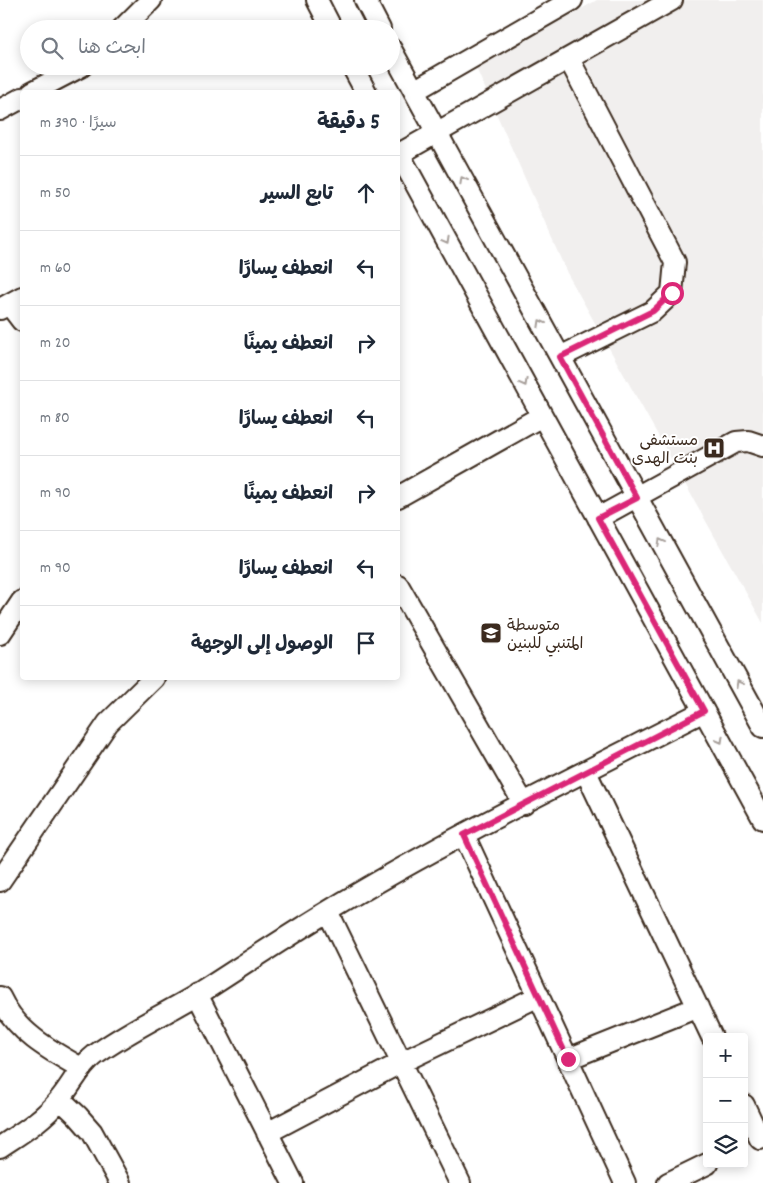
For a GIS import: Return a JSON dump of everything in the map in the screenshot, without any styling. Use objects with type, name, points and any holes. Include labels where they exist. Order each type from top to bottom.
[{"type":"street","points":[[131,20],[152,0]]},
{"type":"street","points":[[317,0],[327,20]]},
{"type":"street","points":[[365,0],[375,20]]},
{"type":"street","points":[[414,91],[572,0]]},
{"type":"street","points":[[400,152],[672,0]]},
{"type":"street","points":[[560,357],[653,311],[672,293],[675,262],[569,59]]},
{"type":"street","points":[[400,65],[763,727]]},
{"type":"street","points":[[36,90],[65,75]]},
{"type":"street","points":[[357,75],[365,90]]},
{"type":"street","points":[[0,110],[20,99]]},
{"type":"street","points":[[400,157],[763,819]]},
{"type":"street","points":[[11,304],[20,318]]},
{"type":"street","points":[[400,496],[542,416]]},
{"type":"street","points":[[598,518],[736,442],[748,441],[763,446]]},
{"type":"street","points":[[400,588],[524,804]]},
{"type":"street","points":[[0,634],[20,604]]},
{"type":"street","points":[[0,881],[108,723],[152,680]]},
{"type":"street","points":[[0,1147],[38,1121],[60,1099],[81,1068],[92,1057],[109,1046],[198,994],[328,912],[464,835],[704,711]]},
{"type":"street","points":[[586,772],[710,1033]]},
{"type":"street","points":[[464,835],[626,1183]]},
{"type":"street","points":[[328,912],[460,1183]]},
{"type":"street","points":[[198,994],[293,1183]]},
{"type":"street","points":[[268,1133],[402,1062],[539,996]]},
{"type":"street","points":[[0,997],[5,1008],[18,1026],[48,1050],[81,1068]]},
{"type":"street","points":[[568,1059],[698,1007]]},
{"type":"street","points":[[60,1099],[92,1132],[120,1183]]},
{"type":"street","points":[[748,1117],[756,1141]]},
{"type":"street","points":[[668,1183],[703,1166]]},
{"type":"shaded area","name":"مستشفى بنت الهدى","points":[[597,0],[763,0],[763,623],[567,273],[476,68]]},
{"type":"place","name":"مستشفى بنت الهدى","points":[[714,448]]},
{"type":"place","name":"متوسطة المتنبي للبنين","points":[[491,633]]},
{"type":"route","points":[[568,1059],[464,835],[704,711],[598,518],[637,498],[560,357],[653,311],[672,293]]}]
